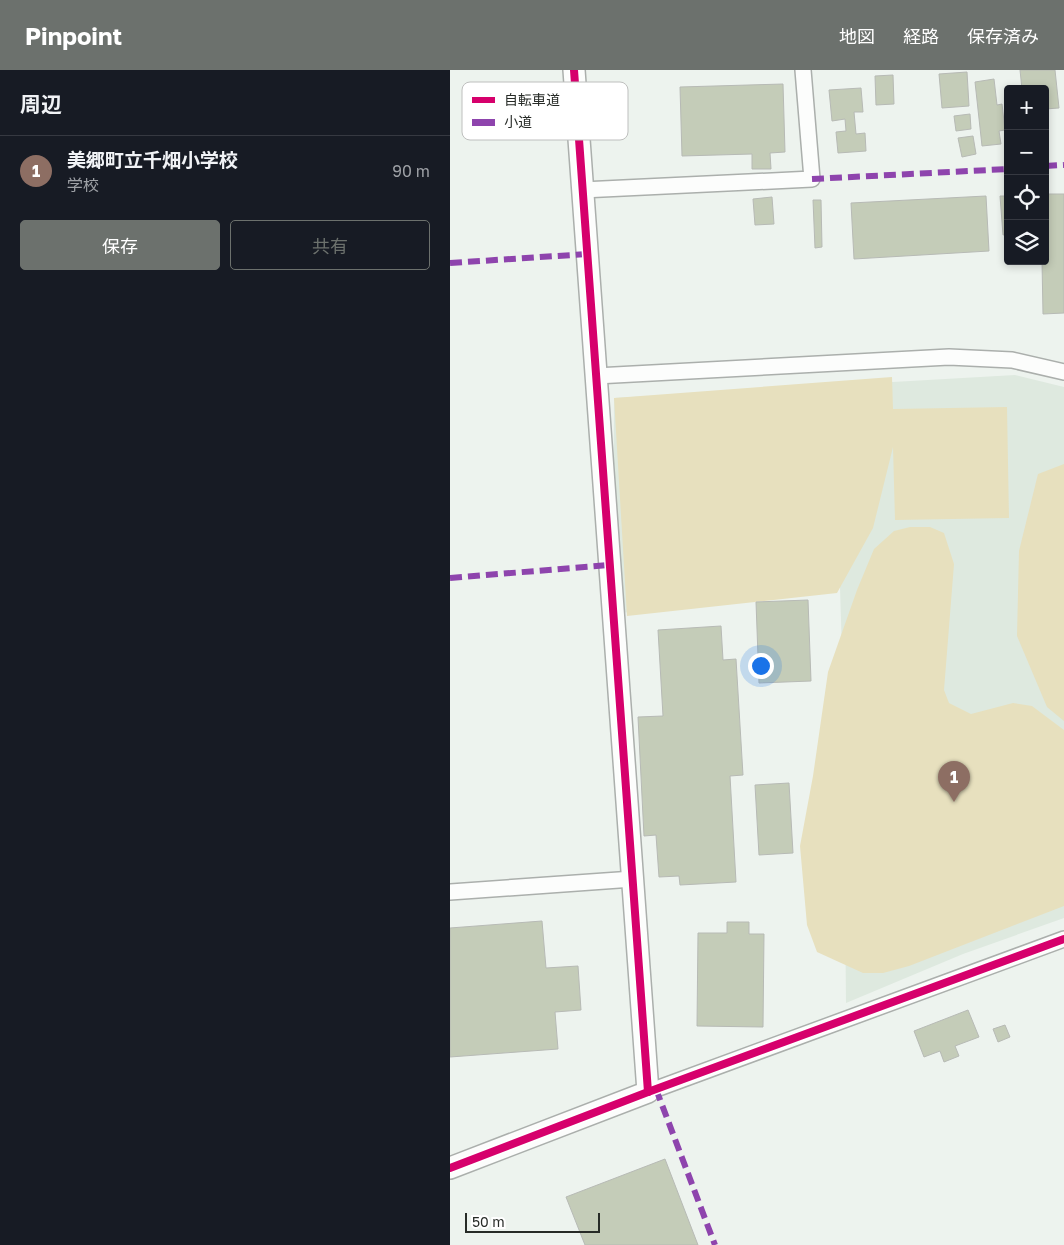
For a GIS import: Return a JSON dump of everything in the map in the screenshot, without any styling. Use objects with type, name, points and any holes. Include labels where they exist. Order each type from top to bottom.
[{"type":"street","points":[[582,190],[812,180],[803,70]]},
{"type":"street","points":[[579,140],[648,1092]]},
{"type":"street","points":[[596,376],[949,357],[1012,360],[1064,372]]},
{"type":"street","points":[[450,892],[633,879]]},
{"type":"street","points":[[450,1168],[648,1092],[1064,938]]},
{"type":"shaded area","points":[[1015,375],[1064,387],[1064,918],[963,954],[846,1003],[843,687],[840,587],[613,614],[614,398]]},
{"type":"shaded area","points":[[892,377],[893,409],[1007,407],[1009,518],[895,520],[893,447],[873,528],[837,593],[627,616],[614,398]]},
{"type":"shaded area","points":[[1064,464],[1064,721],[1047,707],[1017,636],[1019,551],[1038,474]]},
{"type":"shaded area","points":[[910,527],[930,527],[944,533],[954,564],[944,690],[949,703],[971,714],[1013,703],[1032,706],[1064,730],[1064,906],[909,966],[883,973],[863,973],[817,952],[807,925],[800,846],[813,776],[828,672],[857,590],[874,549],[894,531]]},
{"type":"building","points":[[1020,70],[1055,70],[1059,108],[1049,109],[1049,85],[1022,85]]},
{"type":"building","points":[[967,72],[969,106],[942,108],[939,74]]},
{"type":"building","points":[[893,75],[894,104],[876,105],[875,76]]},
{"type":"building","points":[[994,79],[997,105],[1002,104],[1004,121],[1004,130],[999,131],[1001,144],[982,146],[975,82]]},
{"type":"building","points":[[783,84],[785,152],[770,153],[771,169],[752,169],[752,154],[682,156],[680,87]]},
{"type":"building","points":[[861,88],[863,112],[854,112],[856,134],[865,133],[866,151],[838,153],[836,132],[846,131],[845,119],[832,121],[829,90]]},
{"type":"building","points":[[970,114],[971,129],[956,131],[954,116]]},
{"type":"building","points":[[973,136],[976,154],[962,157],[958,138]]},
{"type":"building","points":[[1049,194],[1064,194],[1064,313],[1043,314],[1042,265],[1049,265]]},
{"type":"building","points":[[986,196],[989,251],[854,259],[851,203]]},
{"type":"building","points":[[1000,196],[1004,196],[1003,235]]},
{"type":"building","points":[[772,197],[774,224],[755,225],[753,199]]},
{"type":"building","points":[[813,200],[821,200],[822,247],[815,248]]},
{"type":"building","points":[[808,600],[811,681],[759,683],[756,602]]},
{"type":"building","points":[[721,626],[723,660],[736,659],[743,775],[730,776],[736,882],[680,885],[679,876],[659,877],[656,835],[644,836],[638,717],[663,716],[658,630]]},
{"type":"building","points":[[789,783],[793,853],[759,855],[755,785]]},
{"type":"building","points":[[542,921],[546,968],[578,966],[581,1010],[555,1012],[558,1049],[450,1057],[450,928]]},
{"type":"building","points":[[727,922],[749,922],[749,934],[764,934],[763,1027],[697,1026],[698,933],[727,933]]},
{"type":"building","points":[[968,1010],[979,1037],[955,1046],[959,1056],[944,1062],[940,1051],[924,1057],[914,1031]]},
{"type":"building","points":[[1005,1025],[1010,1037],[998,1042],[993,1029]]},
{"type":"building","points":[[665,1159],[698,1245],[585,1245],[566,1197]]},
{"type":"marked path","points":[[1049,166],[1064,165]]},
{"type":"marked path","points":[[812,179],[1004,169]]},
{"type":"marked path","points":[[450,263],[587,254]]},
{"type":"marked path","points":[[450,578],[609,565]]},
{"type":"marked path","points":[[656,1089],[715,1245]]},
{"type":"cycle path","points":[[574,70],[575,82]]},
{"type":"cycle path","points":[[579,140],[648,1092]]},
{"type":"cycle path","points":[[450,1168],[648,1092],[1064,939]]},
{"type":"place","name":"美郷町立千畑小学校","points":[[954,802]]}]
